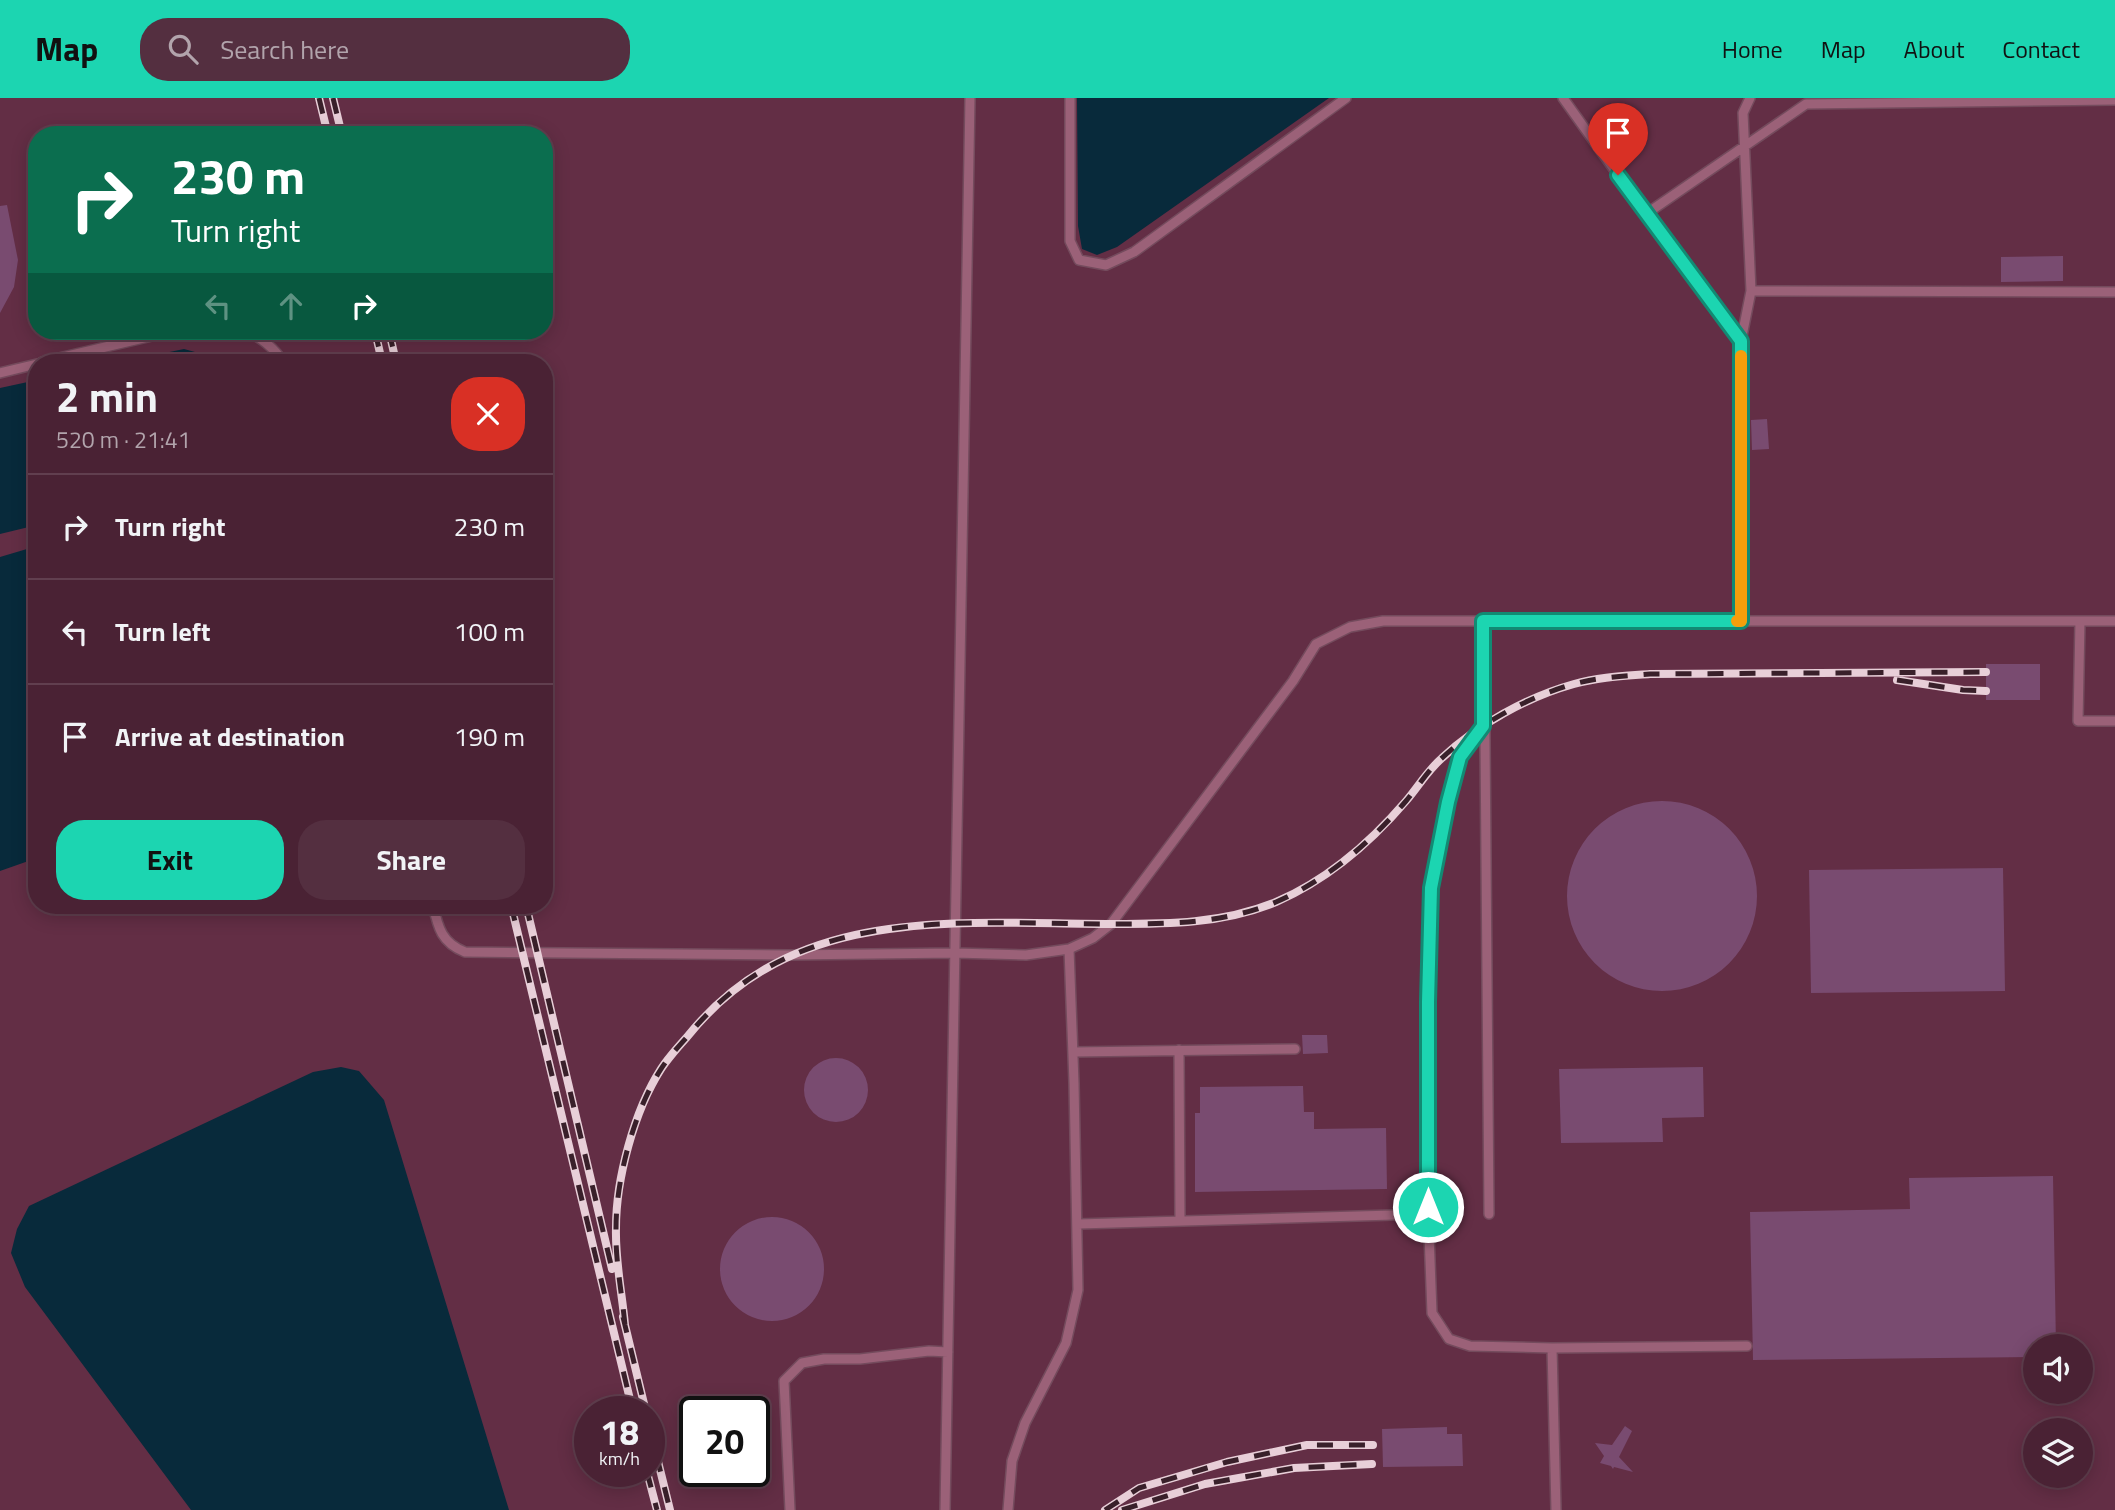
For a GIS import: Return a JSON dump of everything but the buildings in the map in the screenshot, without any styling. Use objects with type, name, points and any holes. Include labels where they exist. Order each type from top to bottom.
[{"type":"lane","points":[[945,1510],[970,98]]},
{"type":"lane","points":[[1070,98],[1070,241],[1079,260],[1106,265],[1134,251],[1346,98]]},
{"type":"lane","points":[[1563,98],[1741,341]]},
{"type":"lane","points":[[1741,621],[1741,341],[1751,291],[1742,113],[1750,98]]},
{"type":"lane","points":[[1646,214],[1806,104],[2115,100]]},
{"type":"lane","points":[[1751,291],[2115,292]]},
{"type":"lane","points":[[77,354],[135,340]]},
{"type":"lane","points":[[261,340],[279,354]]},
{"type":"lane","points":[[0,373],[28,366]]},
{"type":"lane","points":[[435,914],[450,946],[465,952],[1026,955],[1069,949],[1093,938],[1111,924],[1293,681],[1316,644],[1350,627],[1383,621],[2115,621]]},
{"type":"lane","points":[[1483,621],[1489,1214]]},
{"type":"lane","points":[[2080,621],[2078,721],[2115,721]]},
{"type":"lane","points":[[1483,726],[1460,757],[1431,888],[1428,1002],[1432,1313],[1449,1339],[1470,1346],[1747,1346]]},
{"type":"lane","points":[[1008,1510],[1012,1461],[1025,1423],[1066,1343],[1077,1290],[1069,949]]},
{"type":"lane","points":[[1073,1052],[1295,1049]]},
{"type":"lane","points":[[1179,1051],[1180,1221]]},
{"type":"lane","points":[[1077,1224],[1429,1213]]},
{"type":"lane","points":[[1552,1348],[1556,1510]]},
{"type":"lane","points":[[790,1510],[783,1381],[802,1363],[824,1359],[948,1352]]},
{"type":"water","points":[[1077,98],[1329,98],[1117,247],[1097,255],[1082,249],[1078,226]]},
{"type":"water","points":[[184,349],[202,354],[160,354]]},
{"type":"water","points":[[28,382],[28,527],[0,534],[0,388]]},
{"type":"water","points":[[28,549],[28,861],[0,871],[0,557]]},
{"type":"water","points":[[341,1067],[359,1071],[384,1100],[509,1510],[191,1510],[25,1287],[11,1253],[17,1229],[29,1206],[313,1072]]},
{"type":"railway","points":[[319,98],[326,126]]},
{"type":"railway","points":[[333,98],[340,126]]},
{"type":"railway","points":[[377,340],[380,354]]},
{"type":"railway","points":[[391,340],[394,354]]},
{"type":"railway","points":[[625,1325],[617,1252],[617,1209],[628,1146],[643,1105],[661,1069],[687,1037],[730,993],[777,962],[828,942],[882,930],[938,924],[1174,923],[1215,919],[1256,909],[1295,893],[1347,859],[1392,816],[1437,763],[1471,734],[1538,696],[1583,682],[1650,674],[1986,672]]},
{"type":"railway","points":[[1897,680],[1986,691]]},
{"type":"railway","points":[[513,914],[629,1396]]},
{"type":"railway","points":[[528,914],[612,1269]]},
{"type":"railway","points":[[623,1317],[642,1396]]},
{"type":"railway","points":[[1105,1510],[1139,1488],[1227,1462],[1307,1445],[1373,1445]]},
{"type":"railway","points":[[1122,1510],[1205,1484],[1294,1468],[1372,1464]]},
{"type":"railway","points":[[651,1487],[657,1510]]},
{"type":"railway","points":[[664,1487],[670,1510]]},
{"type":"slow traffic","points":[[1737,621],[1741,621],[1741,356]]},
{"type":"route","points":[[1428,1207],[1431,888],[1460,757],[1483,726],[1483,621],[1741,621],[1741,341],[1618,175]]}]
